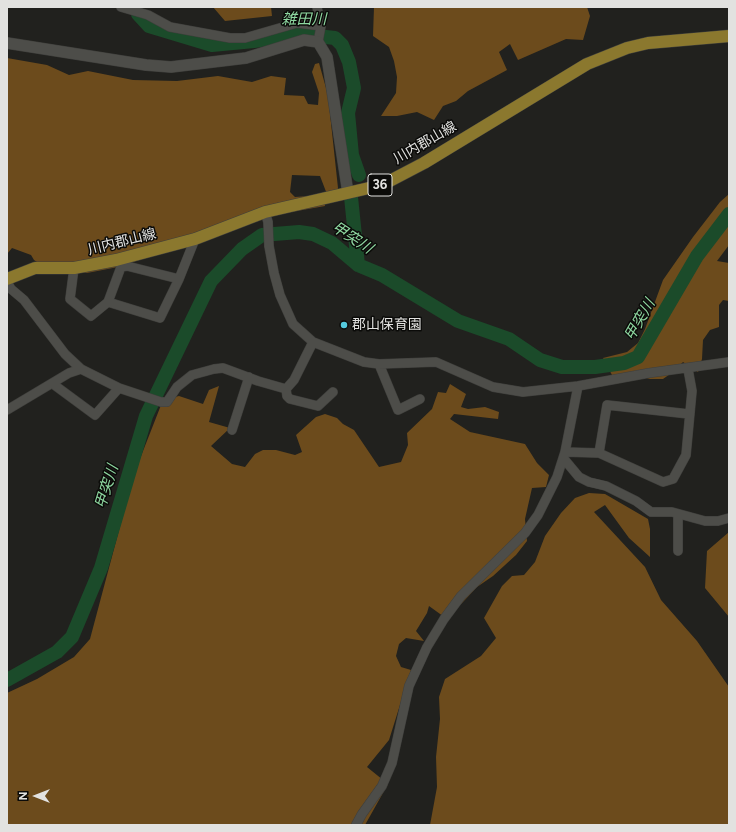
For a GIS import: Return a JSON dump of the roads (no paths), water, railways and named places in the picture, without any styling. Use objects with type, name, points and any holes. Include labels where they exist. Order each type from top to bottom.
[{"type":"main road","name":"川内郡山線","points":[[7,279],[35,268],[74,268],[116,260],[195,239],[382,184],[424,162],[587,64],[628,48],[648,43],[729,36]]},
{"type":"street","points":[[121,7],[148,15],[170,27],[230,38],[245,38],[297,23],[321,26]]},
{"type":"street","points":[[317,7],[321,26],[318,42],[327,58],[348,193]]},
{"type":"street","points":[[7,43],[146,65],[171,67],[246,58],[304,40],[318,42]]},
{"type":"street","points":[[267,217],[269,246],[274,273],[287,312],[293,324],[313,342],[364,362],[379,364],[436,362],[472,380],[507,390],[523,392],[578,386],[649,373],[688,369],[729,362]]},
{"type":"street","points":[[108,302],[160,318],[179,279],[195,239]]},
{"type":"street","points":[[74,268],[70,299],[91,316],[108,302],[121,267],[127,266],[179,279]]},
{"type":"street","points":[[7,282],[11,289],[24,300],[65,354],[81,369],[119,388],[161,402],[167,402],[177,387],[192,375],[223,368],[286,389]]},
{"type":"street","points":[[313,342],[294,380],[286,389],[287,396],[290,399],[318,406],[333,392]]},
{"type":"street","points":[[379,364],[398,410],[420,399]]},
{"type":"street","points":[[7,410],[54,384],[68,373],[81,369]]},
{"type":"street","points":[[565,455],[599,453],[663,482],[673,479],[686,455],[692,391],[688,369]]},
{"type":"street","points":[[232,430],[249,377]]},
{"type":"street","points":[[54,384],[95,415],[119,388]]},
{"type":"street","points":[[356,825],[382,786],[392,763],[408,686],[427,647],[444,619],[461,596],[525,533],[541,508],[557,477],[565,455],[578,386]]},
{"type":"street","points":[[599,453],[608,406],[689,414]]},
{"type":"street","points":[[565,455],[579,478],[606,486],[636,501],[651,512],[678,514],[704,521],[718,521],[729,518]]},
{"type":"street","points":[[678,514],[678,551]]},
{"type":"waterway","name":"雑田川","points":[[138,14],[149,26],[212,45],[254,41],[299,34],[335,38],[342,45],[349,62],[354,88],[348,113],[352,155],[359,175]]},
{"type":"waterway","name":"雑田川","points":[[351,197],[358,265]]},
{"type":"waterway","name":"甲突川","points":[[7,680],[57,652],[72,637],[101,568],[146,416],[211,281],[242,249],[262,235],[299,232],[313,234],[332,243],[358,265],[382,275],[458,321],[509,339],[540,360],[562,367],[595,367],[624,363],[638,357],[697,256],[729,214]]},
{"type":"place","name":"郡山保育園","points":[[344,325]]}]
